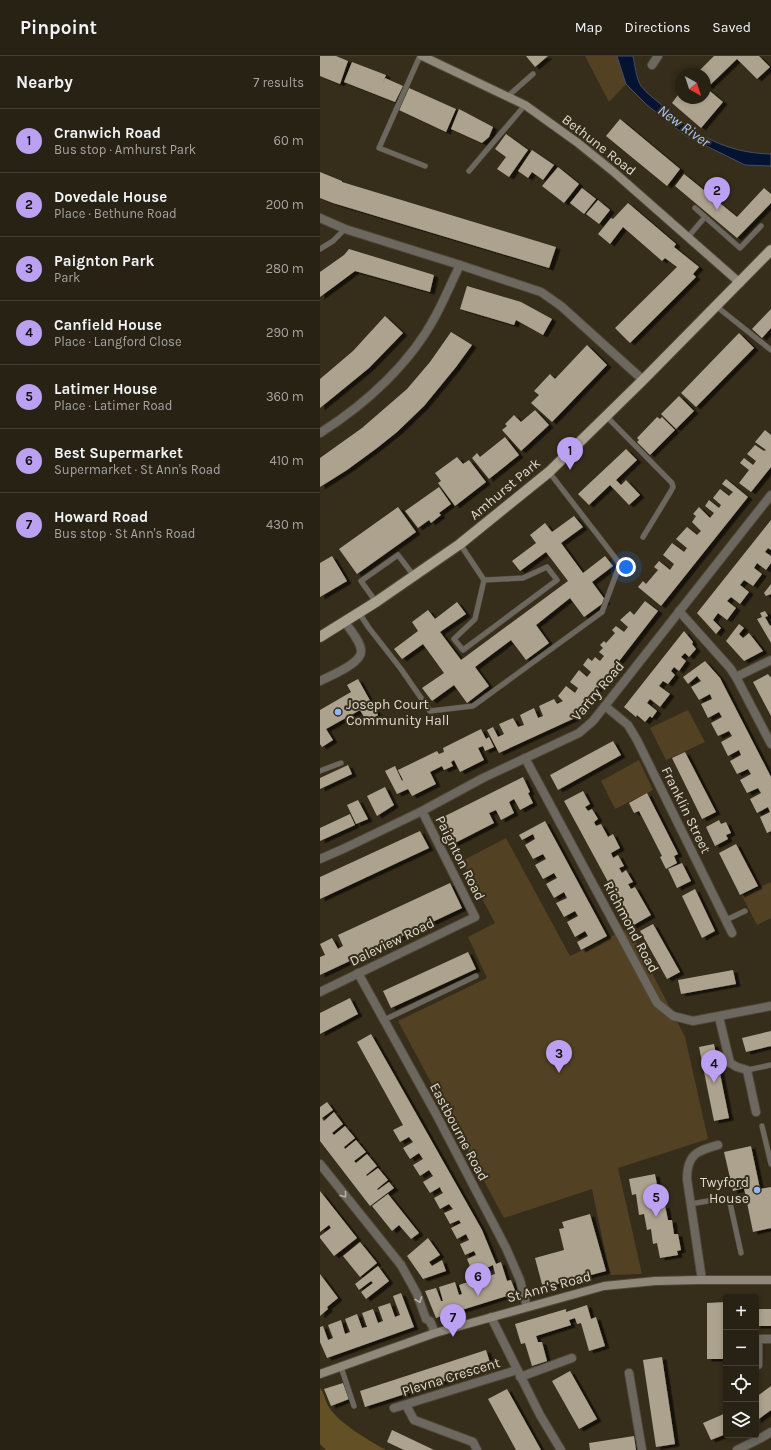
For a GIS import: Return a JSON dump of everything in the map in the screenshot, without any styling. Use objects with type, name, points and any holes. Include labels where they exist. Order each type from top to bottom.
[{"type":"main road","name":"Bethune Road","points":[[421,56],[525,105],[578,143],[615,173],[740,283]]},
{"type":"main road","name":"Amhurst Park","points":[[320,637],[376,602],[460,544],[549,472],[740,283],[771,250]]},
{"type":"main road","name":"St Ann's Road","points":[[320,1374],[435,1333],[604,1286],[655,1281],[771,1280]]},
{"type":"street","points":[[652,64],[658,56]]},
{"type":"street","points":[[320,218],[345,229],[541,292],[561,306],[643,380]]},
{"type":"street","points":[[320,433],[361,403],[392,375],[418,344],[436,316],[460,265]]},
{"type":"street","name":"Vartry Road","points":[[320,859],[422,811],[483,778],[579,733],[593,721],[771,495]]},
{"type":"street","points":[[679,611],[705,638],[736,677],[771,744]]},
{"type":"street","points":[[320,681],[351,665],[359,658],[361,651],[358,641],[345,622]]},
{"type":"street","points":[[736,677],[771,660]]},
{"type":"street","name":"Franklin Street","points":[[605,706],[628,725],[637,740],[732,933]]},
{"type":"street","name":"Richmond Road","points":[[525,758],[657,1003],[673,1016],[693,1021],[771,1006]]},
{"type":"street","name":"Paignton Road","points":[[422,811],[475,917]]},
{"type":"street","name":"Daleview Road","points":[[320,992],[475,917]]},
{"type":"street","name":"Eastbourne Road","points":[[358,973],[436,1114],[506,1248],[520,1280],[527,1307]]},
{"type":"street","points":[[719,1016],[730,1063],[747,1070],[756,1112]]},
{"type":"street","points":[[702,1280],[686,1179],[686,1168],[698,1151],[718,1144]]},
{"type":"street","points":[[320,1164],[400,1265],[417,1294],[426,1319],[430,1321],[435,1333]]},
{"type":"street","name":"Plevna Crescent","points":[[491,1317],[540,1415],[561,1450]]},
{"type":"street","points":[[759,1339],[771,1339]]},
{"type":"street","name":"Plevna Crescent","points":[[394,1408],[572,1358]]},
{"type":"street","points":[[629,1373],[642,1450]]},
{"type":"street","points":[[406,1405],[414,1420],[473,1442],[477,1450]]},
{"type":"street","points":[[737,1450],[771,1432]]},
{"type":"lane","points":[[421,56],[379,148],[425,166]]},
{"type":"lane","points":[[508,96],[533,74]]},
{"type":"lane","points":[[469,171],[525,105]]},
{"type":"lane","points":[[694,208],[740,248],[761,226]]},
{"type":"lane","points":[[688,237],[705,217]]},
{"type":"lane","points":[[320,250],[333,241],[345,229]]},
{"type":"lane","points":[[716,306],[771,350]]},
{"type":"lane","points":[[606,416],[672,483],[673,487],[671,491],[643,537]]},
{"type":"lane","points":[[359,613],[430,711],[472,706],[602,612],[620,564],[549,472]]},
{"type":"lane","points":[[460,544],[484,580],[475,619],[454,639],[463,650],[557,580],[546,567],[523,578],[484,580]]},
{"type":"lane","points":[[376,602],[360,581],[398,555],[414,576]]},
{"type":"lane","points":[[320,771],[342,763]]},
{"type":"lane","points":[[726,920],[745,911]]},
{"type":"lane","points":[[384,1020],[476,976]]},
{"type":"lane","points":[[747,1070],[771,1065]]},
{"type":"lane","points":[[762,1126],[769,1149],[771,1164]]},
{"type":"lane","points":[[690,1204],[726,1198],[730,1203],[741,1253]]},
{"type":"lane","points":[[341,1367],[354,1406]]},
{"type":"shaded area","points":[[585,56],[617,56],[626,84],[609,102]]},
{"type":"shaded area","points":[[688,710],[705,742],[666,760],[650,728]]},
{"type":"shaded area","points":[[639,760],[653,790],[615,809],[601,781]]},
{"type":"shaded area","points":[[506,838],[570,956],[629,928],[685,1037],[708,1139],[618,1168],[642,1274],[610,1275],[592,1189],[504,1218],[398,1021],[487,978],[468,937],[495,923],[462,861]]},
{"type":"shaded area","points":[[771,882],[771,918],[757,925],[742,896]]},
{"type":"shaded area","points":[[320,1388],[329,1407],[339,1419],[355,1431],[386,1450],[326,1450],[320,1444]]},
{"type":"water","name":"New River","points":[[617,56],[633,56],[641,86],[646,92],[688,126],[713,141],[726,146],[755,153],[771,154],[771,166],[745,165],[686,136],[647,105],[626,84]]},
{"type":"building","points":[[320,56],[336,56],[348,61],[340,84],[320,76]]},
{"type":"building","points":[[526,56],[548,56],[535,67]]},
{"type":"building","points":[[714,56],[759,56],[770,67],[757,79],[737,59],[711,84],[711,68],[702,68]]},
{"type":"building","points":[[352,62],[386,75],[382,85],[385,78],[403,86],[395,102],[344,82]]},
{"type":"building","points":[[409,88],[456,109],[446,132],[399,110]]},
{"type":"building","points":[[711,92],[723,102],[701,128],[672,103],[675,99],[675,104],[711,104]]},
{"type":"building","points":[[459,109],[493,127],[489,137],[482,143],[451,129]]},
{"type":"building","points":[[620,119],[680,169],[667,186],[606,136]]},
{"type":"building","points":[[506,134],[528,150],[509,177],[497,169],[506,157],[495,149]]},
{"type":"building","points":[[532,150],[554,165],[543,180],[532,172],[528,178],[518,171]]},
{"type":"building","points":[[558,167],[579,184],[564,203],[542,186]]},
{"type":"building","points":[[320,172],[342,182],[556,247],[549,268],[320,198]]},
{"type":"building","points":[[684,174],[737,217],[764,188],[771,194],[771,203],[737,238],[675,186]]},
{"type":"building","points":[[582,188],[596,199],[584,214],[570,203]]},
{"type":"building","points":[[598,200],[610,210],[599,224],[586,214]]},
{"type":"building","points":[[628,203],[676,244],[674,247],[699,267],[693,274],[696,277],[630,343],[615,328],[677,267],[665,258],[662,261],[623,227],[610,244],[598,234],[611,218],[613,219]]},
{"type":"building","points":[[349,249],[434,275],[430,292],[355,271],[320,297],[320,272],[344,255]]},
{"type":"building","points":[[467,286],[521,302],[552,319],[543,335],[516,320],[514,325],[460,309]]},
{"type":"building","points":[[771,309],[771,328],[762,338],[752,329]]},
{"type":"building","points":[[385,316],[403,333],[369,368],[320,408],[320,379],[353,351]]},
{"type":"building","points":[[451,332],[472,345],[424,406],[397,432],[377,448],[347,470],[320,487],[320,458],[362,428],[407,389],[430,362]]},
{"type":"building","points":[[739,333],[754,348],[696,407],[681,393]]},
{"type":"building","points":[[587,345],[607,365],[552,422],[531,403],[539,395],[534,391],[550,374],[555,379]]},
{"type":"building","points":[[679,396],[694,411],[676,429],[661,414]]},
{"type":"building","points":[[535,410],[549,425],[521,451],[502,430],[507,426],[505,424],[514,415],[521,422]]},
{"type":"building","points":[[657,417],[660,419],[662,417],[675,430],[650,455],[637,442],[639,440],[637,438]]},
{"type":"building","points":[[765,430],[771,435],[771,467],[751,492],[739,483],[749,470],[740,463],[744,458],[753,465],[756,461],[747,454],[755,445],[764,451],[766,450],[755,442]]},
{"type":"building","points":[[505,437],[519,455],[489,479],[472,458],[477,453],[480,457]]},
{"type":"building","points":[[626,449],[637,460],[616,480],[621,485],[626,480],[640,495],[629,505],[610,485],[589,505],[578,494]]},
{"type":"building","points":[[457,457],[463,464],[469,460],[486,482],[455,506],[438,483],[441,481],[435,473]]},
{"type":"building","points":[[726,479],[748,497],[661,606],[638,587],[643,581],[646,584],[658,570],[654,567],[659,561],[670,570],[674,564],[663,555],[672,543],[684,552],[687,548],[676,539],[687,527],[697,535],[701,531],[692,522],[696,516],[693,514],[699,507],[710,518],[714,513],[705,506],[709,500],[719,508],[721,505],[713,498],[720,489],[729,496],[733,492],[722,484]]},
{"type":"building","points":[[439,487],[451,504],[439,513],[441,515],[431,523],[429,520],[418,528],[405,511]]},
{"type":"building","points":[[398,507],[416,532],[357,574],[339,549]]},
{"type":"building","points":[[574,516],[583,527],[561,543],[583,573],[605,556],[613,566],[592,582],[606,601],[584,617],[570,598],[536,625],[549,643],[526,660],[511,640],[475,667],[489,686],[467,703],[454,685],[432,701],[422,688],[444,673],[423,644],[402,659],[394,649],[418,631],[412,622],[428,610],[435,619],[457,602],[466,614],[440,632],[461,660],[568,581],[546,552],[520,571],[512,561],[536,543],[530,535],[545,523],[552,532]]},
{"type":"building","points":[[771,520],[771,550],[768,548],[765,552],[771,556],[771,563],[766,570],[757,563],[754,568],[762,574],[753,586],[744,580],[740,585],[749,592],[740,604],[731,597],[727,601],[736,608],[727,620],[718,613],[713,620],[721,628],[716,634],[697,613]]},
{"type":"building","points":[[332,556],[347,581],[320,597],[320,563]]},
{"type":"building","points":[[771,584],[771,594],[766,596],[764,593]]},
{"type":"building","points":[[645,601],[658,611],[575,718],[499,753],[487,730],[493,727],[498,737],[504,734],[499,724],[513,718],[518,727],[524,725],[520,715],[534,708],[538,718],[543,716],[539,706],[554,699],[557,704],[563,701],[558,696],[566,686],[575,693],[578,688],[570,682],[579,670],[587,677],[591,672],[583,665],[588,658],[592,661],[595,657],[600,661],[604,656],[599,652],[603,648],[600,645],[604,641],[606,643],[615,633],[612,630],[616,626],[624,632],[628,627],[620,620],[630,611],[634,615]]},
{"type":"building","points":[[765,611],[768,616],[765,617],[770,626],[771,625],[771,643],[757,619],[762,617],[760,613]]},
{"type":"building","points":[[739,624],[744,628],[739,634],[743,638],[749,633],[763,651],[744,661],[726,641]]},
{"type":"building","points":[[684,631],[693,642],[692,644],[696,649],[689,657],[685,653],[681,657],[686,661],[679,671],[674,667],[671,671],[675,675],[668,684],[663,681],[659,686],[670,694],[660,707],[650,699],[647,703],[657,711],[652,718],[650,716],[645,722],[624,707]]},
{"type":"building","points":[[705,661],[720,678],[771,777],[771,831],[767,833],[760,817],[770,812],[768,807],[757,813],[750,799],[761,793],[758,788],[747,793],[740,780],[751,774],[748,769],[737,774],[730,761],[741,755],[739,750],[728,756],[721,742],[732,736],[729,731],[718,736],[711,723],[722,717],[719,712],[708,718],[701,704],[712,699],[710,694],[699,700],[691,687],[701,681],[697,676],[688,684],[683,677]]},
{"type":"building","points":[[768,674],[770,677],[771,676],[771,716],[753,682]]},
{"type":"building","name":"Joseph Court Community Hall","points":[[358,679],[378,715],[367,722],[360,710],[326,729],[333,740],[322,747],[320,744],[320,710],[351,692],[347,685]]},
{"type":"building","points":[[481,729],[486,739],[489,737],[494,747],[485,751],[483,746],[478,748],[484,760],[460,772],[454,760],[451,762],[453,766],[444,770],[442,766],[430,772],[436,784],[412,796],[408,789],[397,794],[385,771],[395,766],[402,781],[403,780],[398,770],[437,751],[439,754],[444,752],[443,748]]},
{"type":"building","points":[[613,741],[621,755],[558,790],[550,775]]},
{"type":"building","points":[[685,752],[716,812],[702,819],[672,758]]},
{"type":"building","points":[[348,765],[352,774],[320,789],[320,778]]},
{"type":"building","points":[[523,777],[533,803],[520,810],[514,799],[509,802],[514,813],[501,820],[496,810],[489,813],[494,823],[453,844],[439,819]]},
{"type":"building","points":[[385,787],[394,805],[377,816],[367,796]]},
{"type":"building","points":[[583,791],[590,804],[585,807],[588,811],[592,809],[598,819],[594,822],[596,826],[601,824],[608,837],[613,834],[620,848],[611,853],[613,858],[618,855],[624,866],[619,868],[622,873],[626,870],[633,882],[628,884],[631,889],[635,887],[651,915],[632,926],[564,801]]},
{"type":"building","points":[[647,793],[678,854],[674,856],[677,863],[666,869],[660,857],[662,856],[639,811],[634,813],[629,803]]},
{"type":"building","points":[[358,800],[368,819],[356,824],[347,805]]},
{"type":"building","points":[[350,814],[355,825],[320,841],[320,828]]},
{"type":"building","points":[[719,820],[721,824],[726,822],[731,833],[726,835],[728,839],[715,846],[706,827]]},
{"type":"building","points":[[545,821],[607,936],[581,950],[577,942],[588,936],[585,931],[575,937],[567,922],[578,916],[575,911],[564,917],[556,903],[567,898],[564,892],[554,898],[546,884],[557,878],[554,873],[543,879],[535,865],[546,859],[543,854],[533,859],[525,845],[535,839],[533,834],[522,840],[519,835]]},
{"type":"building","points":[[420,831],[429,848],[320,899],[320,877]]},
{"type":"building","points":[[736,844],[758,886],[740,895],[719,853]]},
{"type":"building","points":[[682,863],[691,881],[677,888],[668,869]]},
{"type":"building","points":[[450,883],[462,908],[320,975],[320,957],[325,955],[320,944],[332,938],[338,949],[343,946],[338,935]]},
{"type":"building","points":[[695,889],[715,931],[702,938],[682,896]]},
{"type":"building","points":[[653,924],[680,972],[667,979],[640,931]]},
{"type":"building","points":[[468,952],[476,969],[391,1008],[383,991]]},
{"type":"building","points":[[733,970],[736,984],[681,994],[678,980]]},
{"type":"building","points":[[350,998],[358,1014],[320,1034],[320,1013]]},
{"type":"building","points":[[771,1031],[771,1046],[746,1052],[742,1038]]},
{"type":"building","points":[[371,1034],[482,1230],[496,1264],[501,1262],[507,1281],[511,1280],[516,1293],[436,1318],[425,1291],[436,1288],[441,1301],[443,1301],[439,1287],[455,1282],[459,1295],[462,1294],[459,1285],[468,1282],[467,1278],[477,1275],[478,1279],[495,1274],[493,1265],[482,1270],[481,1267],[472,1271],[467,1259],[476,1255],[474,1251],[465,1255],[460,1244],[469,1240],[466,1234],[457,1239],[451,1228],[461,1223],[459,1220],[450,1224],[444,1213],[453,1209],[449,1204],[440,1209],[434,1198],[443,1193],[440,1187],[430,1193],[423,1182],[433,1176],[429,1170],[420,1176],[413,1165],[423,1159],[419,1153],[410,1159],[403,1148],[413,1142],[409,1137],[400,1142],[393,1130],[403,1125],[357,1042]]},
{"type":"building","points":[[714,1044],[729,1118],[714,1121],[699,1047]]},
{"type":"building","points":[[327,1102],[333,1110],[322,1118],[324,1121],[334,1112],[343,1124],[332,1133],[334,1135],[345,1126],[355,1138],[344,1147],[345,1149],[356,1140],[366,1152],[354,1161],[356,1163],[367,1154],[377,1166],[366,1175],[367,1176],[378,1168],[388,1180],[377,1189],[378,1190],[389,1182],[394,1188],[370,1206],[320,1141],[320,1107]]},
{"type":"building","name":"Twyford House","points":[[751,1146],[760,1189],[771,1187],[771,1228],[753,1232],[744,1188],[733,1191],[724,1152]]},
{"type":"building","points":[[655,1174],[661,1206],[665,1205],[668,1220],[672,1220],[674,1234],[678,1234],[681,1250],[677,1251],[678,1255],[660,1258],[657,1243],[653,1244],[651,1229],[647,1230],[644,1214],[639,1215],[636,1194],[632,1195],[629,1179]]},
{"type":"building","points":[[320,1191],[357,1238],[334,1256],[320,1238],[320,1236],[331,1228],[329,1225],[320,1232]]},
{"type":"building","points":[[388,1194],[419,1233],[411,1239],[399,1225],[392,1231],[372,1206]]},
{"type":"building","points":[[590,1214],[606,1271],[543,1288],[535,1258],[564,1250],[559,1229],[564,1228],[562,1222]]},
{"type":"building","points":[[428,1238],[440,1255],[429,1262],[432,1266],[442,1260],[446,1271],[423,1279],[407,1256]]},
{"type":"building","points":[[360,1242],[377,1263],[360,1277],[343,1256]]},
{"type":"building","points":[[378,1266],[389,1281],[366,1299],[361,1292],[373,1283],[371,1281],[359,1290],[355,1284]]},
{"type":"building","points":[[320,1274],[338,1298],[327,1307],[328,1309],[320,1316]]},
{"type":"building","points":[[401,1293],[414,1327],[327,1358],[320,1342],[320,1327],[323,1326],[328,1340],[333,1338],[328,1325],[341,1320],[345,1334],[350,1332],[345,1319],[357,1314],[362,1328],[367,1327],[362,1313],[373,1309],[378,1323],[383,1321],[378,1307],[390,1303],[395,1317],[400,1315],[393,1296]]},
{"type":"building","points":[[723,1302],[723,1359],[707,1359],[707,1303]]},
{"type":"building","points":[[587,1305],[591,1319],[596,1317],[605,1346],[589,1351],[581,1323],[577,1324],[575,1318],[569,1320],[571,1325],[536,1336],[538,1342],[542,1342],[547,1361],[532,1366],[525,1343],[521,1344],[515,1324],[566,1309],[566,1312]]},
{"type":"building","points":[[759,1309],[771,1309],[771,1326],[759,1326]]},
{"type":"building","points":[[486,1350],[491,1366],[365,1407],[360,1391]]},
{"type":"building","points":[[662,1357],[675,1444],[656,1447],[643,1360]]},
{"type":"building","points":[[570,1371],[597,1419],[579,1429],[552,1381]]},
{"type":"building","points":[[343,1383],[349,1399],[331,1406],[324,1389]]},
{"type":"building","points":[[771,1386],[771,1410],[759,1419],[759,1402],[759,1395]]},
{"type":"building","points":[[507,1389],[541,1450],[516,1450],[488,1399]]},
{"type":"building","points":[[723,1414],[723,1435],[711,1440],[703,1423]]},
{"type":"building","points":[[392,1430],[434,1450],[404,1450],[387,1442]]},
{"type":"building","points":[[634,1436],[636,1450],[590,1450],[589,1443]]},
{"type":"place","name":"Dovedale House","points":[[717,210]]},
{"type":"place","name":"Cranwich Road","points":[[570,470]]},
{"type":"place","name":"Joseph Court Community Hall","points":[[338,712]]},
{"type":"place","name":"Paignton Park","points":[[559,1073]]},
{"type":"place","name":"Canfield House","points":[[714,1083]]},
{"type":"place","name":"Twyford House","points":[[757,1190]]},
{"type":"place","name":"Latimer House","points":[[656,1217]]},
{"type":"place","name":"Best Supermarket","points":[[478,1296]]},
{"type":"place","name":"Howard Road","points":[[453,1337]]}]
